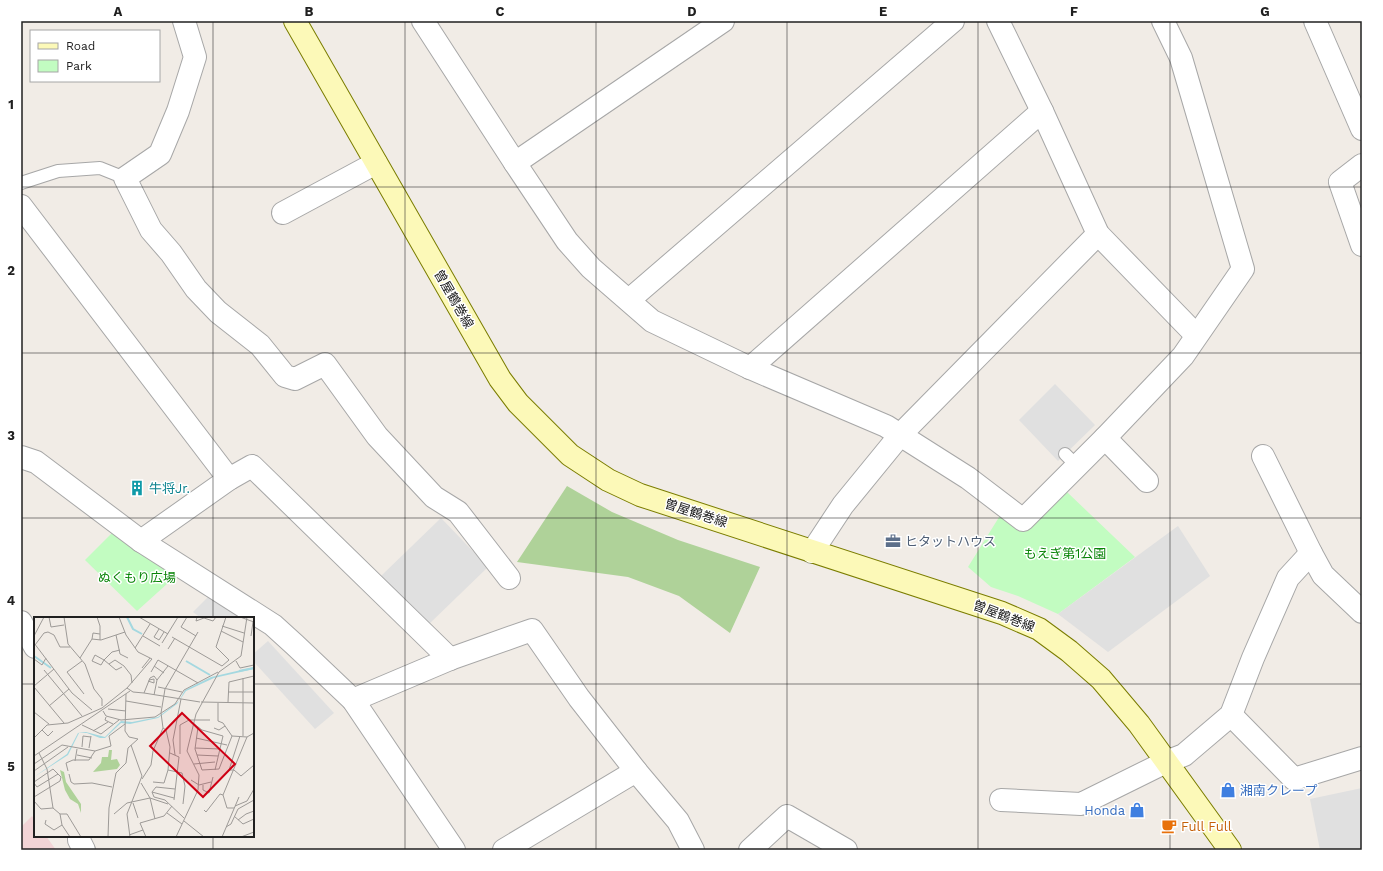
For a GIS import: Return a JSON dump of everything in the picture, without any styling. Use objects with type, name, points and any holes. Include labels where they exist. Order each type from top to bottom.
[{"type":"main road","name":"曽屋鶴巻線","points":[[295,21],[500,379],[518,403],[570,455],[608,480],[640,495],[1002,613],[1039,629],[1069,651],[1101,679],[1139,724],[1223,848]]},
{"type":"street","points":[[184,21],[194,57],[178,111],[160,154],[125,178],[151,230],[172,253],[196,289],[218,312],[260,346],[285,376],[295,379],[325,364],[377,436],[434,497],[458,512],[509,578]]},
{"type":"street","points":[[423,21],[514,163],[566,240],[591,268],[652,321],[750,368],[886,426],[901,434],[968,478],[1023,520],[1071,460],[1105,438],[1182,356],[1243,269],[1181,58],[1163,21]]},
{"type":"street","points":[[514,163],[723,21]]},
{"type":"street","points":[[629,300],[953,21]]},
{"type":"street","points":[[998,21],[1042,111],[1098,234],[1196,336]]},
{"type":"street","points":[[1315,21],[1362,129]]},
{"type":"street","points":[[750,368],[1042,111]]},
{"type":"street","points":[[283,213],[376,163]]},
{"type":"street","points":[[1362,165],[1340,182],[1362,245]]},
{"type":"street","points":[[21,206],[229,479]]},
{"type":"street","points":[[812,552],[843,505],[901,434],[1098,234]]},
{"type":"street","points":[[1105,438],[1147,481]]},
{"type":"street","points":[[1263,456],[1323,575],[1362,612]]},
{"type":"street","points":[[21,457],[36,462],[141,541],[272,625],[353,700],[454,850]]},
{"type":"street","points":[[141,541],[229,479],[252,466],[450,659]]},
{"type":"street","points":[[1001,800],[1081,804],[1166,762],[1184,755],[1231,715],[1253,658],[1288,578],[1311,553]]},
{"type":"street","points":[[21,622],[34,645]]},
{"type":"street","points":[[353,700],[450,659],[532,630],[579,698],[636,771],[678,821],[693,850]]},
{"type":"street","points":[[1231,715],[1294,779],[1362,758]]},
{"type":"street","points":[[504,850],[636,771]]},
{"type":"street","points":[[750,850],[787,816],[846,850]]},
{"type":"street","points":[[79,837],[84,850]]},
{"type":"lane","points":[[21,183],[58,171],[100,168],[125,178]]},
{"type":"shaded area","points":[[1055,384],[1095,425],[1058,461],[1019,420]]},
{"type":"shaded area","points":[[441,518],[488,567],[428,625],[381,576]]},
{"type":"shaded area","points":[[1178,526],[1210,576],[1108,652],[1058,614]]},
{"type":"shaded area","points":[[209,596],[239,617],[200,617],[193,612]]},
{"type":"shaded area","points":[[268,641],[334,713],[315,729],[254,662],[254,653]]},
{"type":"shaded area","points":[[1362,788],[1362,850],[1320,850],[1310,799]]},
{"type":"shaded area","points":[[32,816],[34,819],[34,837],[47,837],[56,850],[21,850],[21,827]]},
{"type":"green space","points":[[567,486],[612,512],[678,540],[760,567],[730,633],[679,596],[628,577],[517,562]]},
{"type":"green space","name":"もえぎ第1公園","points":[[1067,492],[1135,557],[1058,614],[1018,596],[991,587],[968,567],[1001,514],[1024,531]]},
{"type":"green space","name":"ぬくもり広場","points":[[114,531],[178,574],[137,611],[85,560]]},
{"type":"place","name":"牛将Jr.","points":[[137,488]]},
{"type":"place","name":"ヒタットハウス","points":[[893,541]]},
{"type":"place","name":"湘南クレープ","points":[[1228,790]]},
{"type":"place","name":"Honda","points":[[1137,810]]},
{"type":"place","name":"Full Full","points":[[1169,826]]}]
